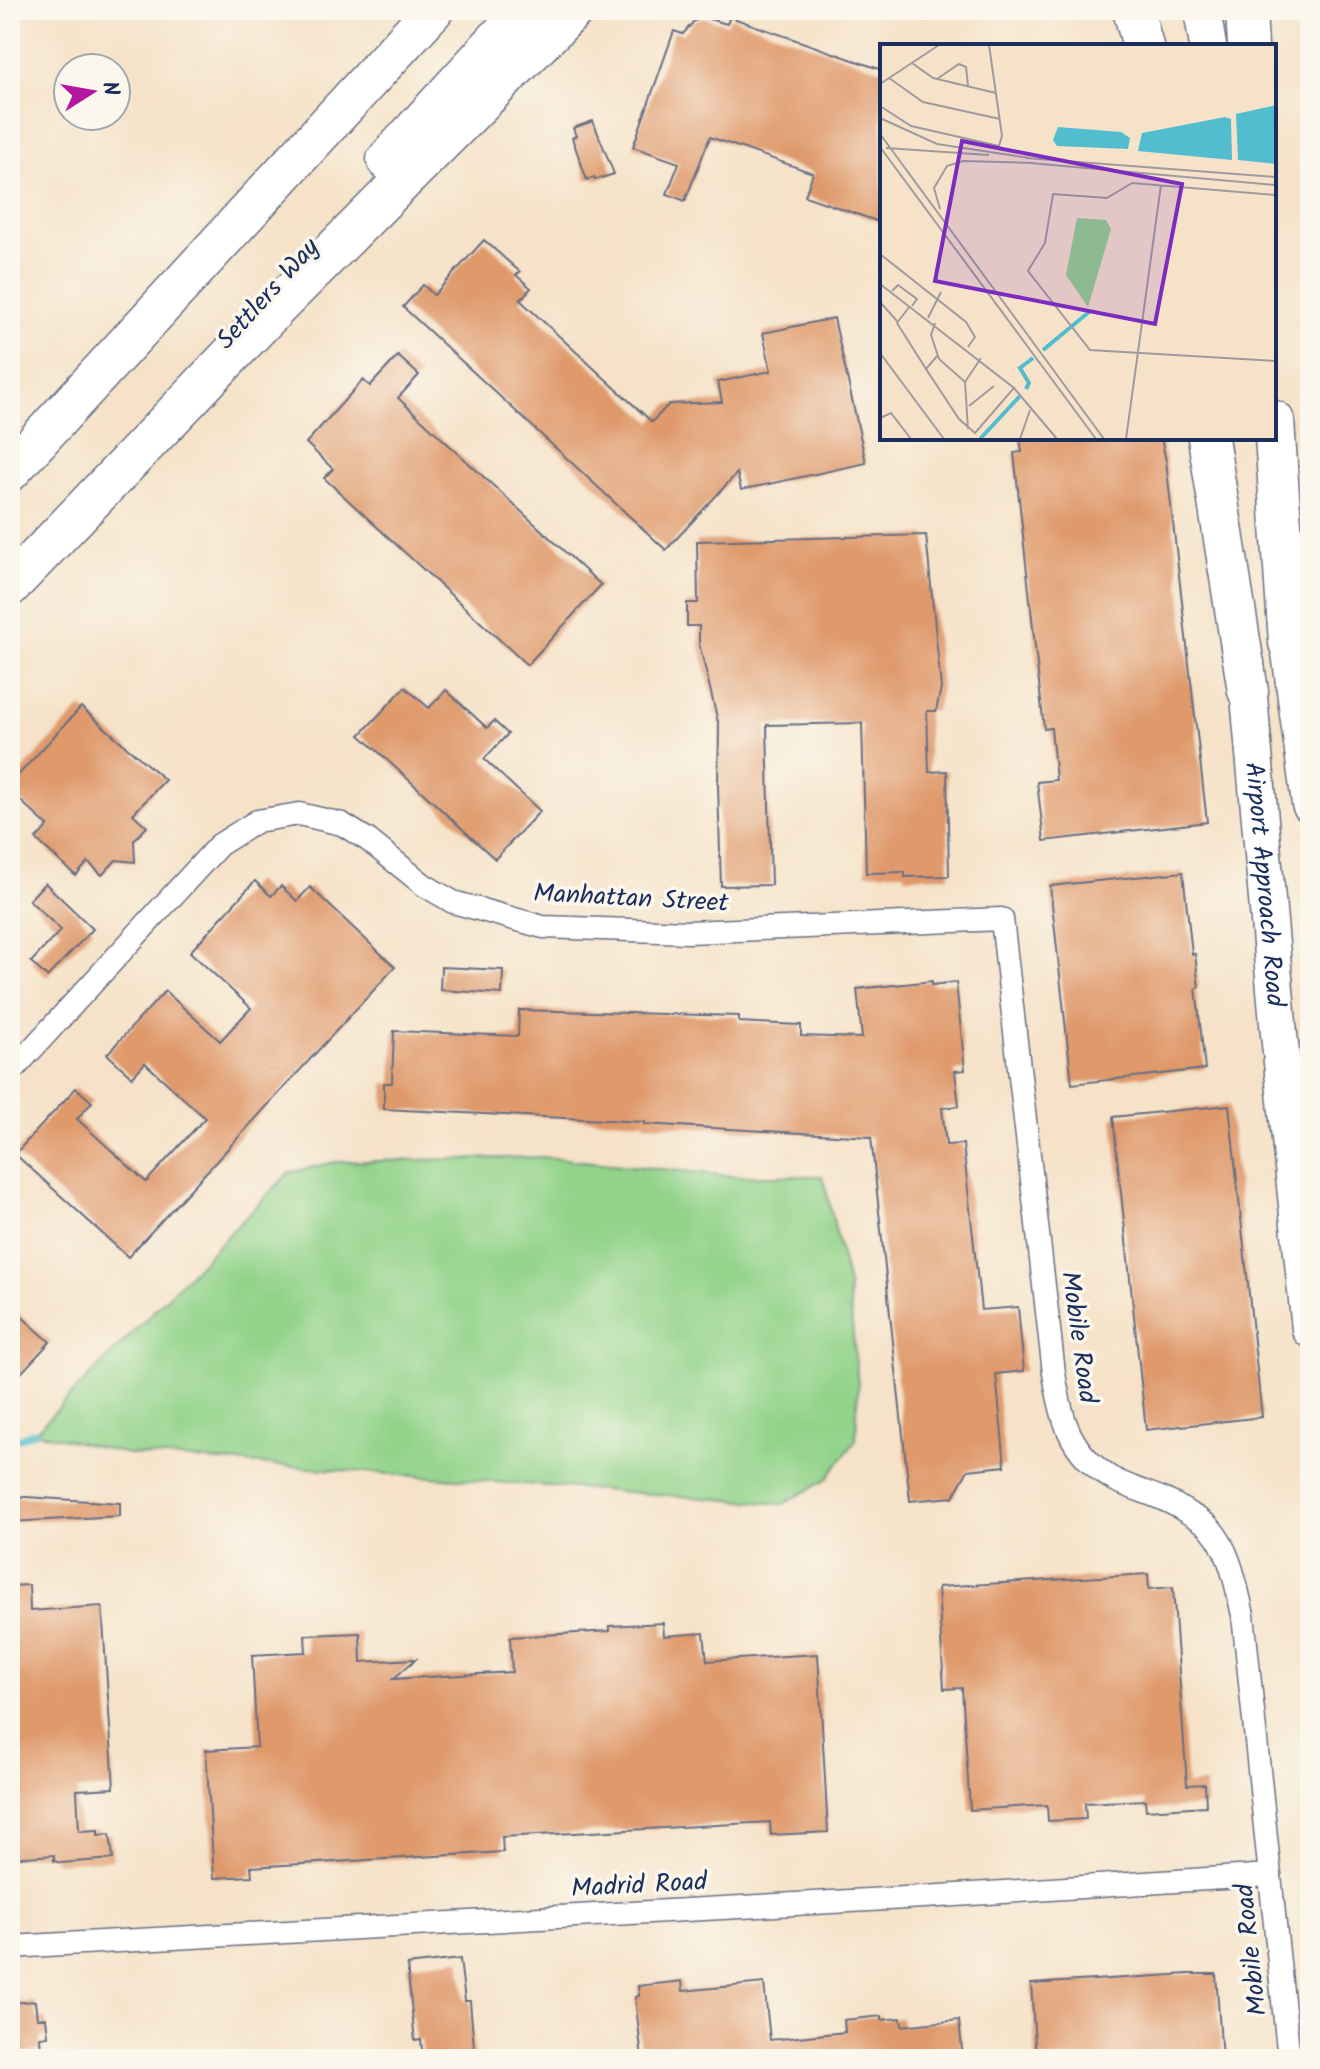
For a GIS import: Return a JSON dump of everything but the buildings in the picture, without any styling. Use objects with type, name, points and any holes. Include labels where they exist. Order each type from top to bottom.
[{"type":"highway","points":[[10,471],[433,10]]},
{"type":"highway","name":"Settlers Way","points":[[10,576],[524,10]]},
{"type":"highway","points":[[10,586],[277,307],[573,10]]},
{"type":"highway","points":[[1133,10],[1142,44]]},
{"type":"highway","points":[[1246,10],[1248,44]]},
{"type":"highway","points":[[1208,440],[1248,691]]},
{"type":"highway","points":[[1275,440],[1289,643]]},
{"type":"main road","points":[[1197,44],[1199,10]]},
{"type":"main road","points":[[1199,10],[1208,44]]},
{"type":"main road","name":"Airport Approach Road","points":[[1224,440],[1279,1034],[1310,1329]]},
{"type":"main road","name":"Airport Approach Road","points":[[1258,440],[1310,804]]},
{"type":"street","name":"Manhattan Street","points":[[10,1073],[219,845],[257,821],[285,816],[299,814],[342,824],[368,840],[424,885],[453,902],[543,927],[689,932],[1002,919]]},
{"type":"street","name":"Mobile Road","points":[[1002,919],[1061,1416],[1073,1441],[1091,1461],[1112,1478],[1170,1500],[1210,1527],[1228,1560],[1243,1615],[1289,2059]]},
{"type":"street","name":"Madrid Road","points":[[10,1947],[1270,1875]]},
{"type":"green space","points":[[543,1157],[731,1176],[823,1176],[848,1285],[858,1385],[856,1440],[826,1480],[783,1504],[128,1454],[35,1432],[289,1173],[335,1162]]},
{"type":"waterway","points":[[10,1442],[35,1432]]}]
